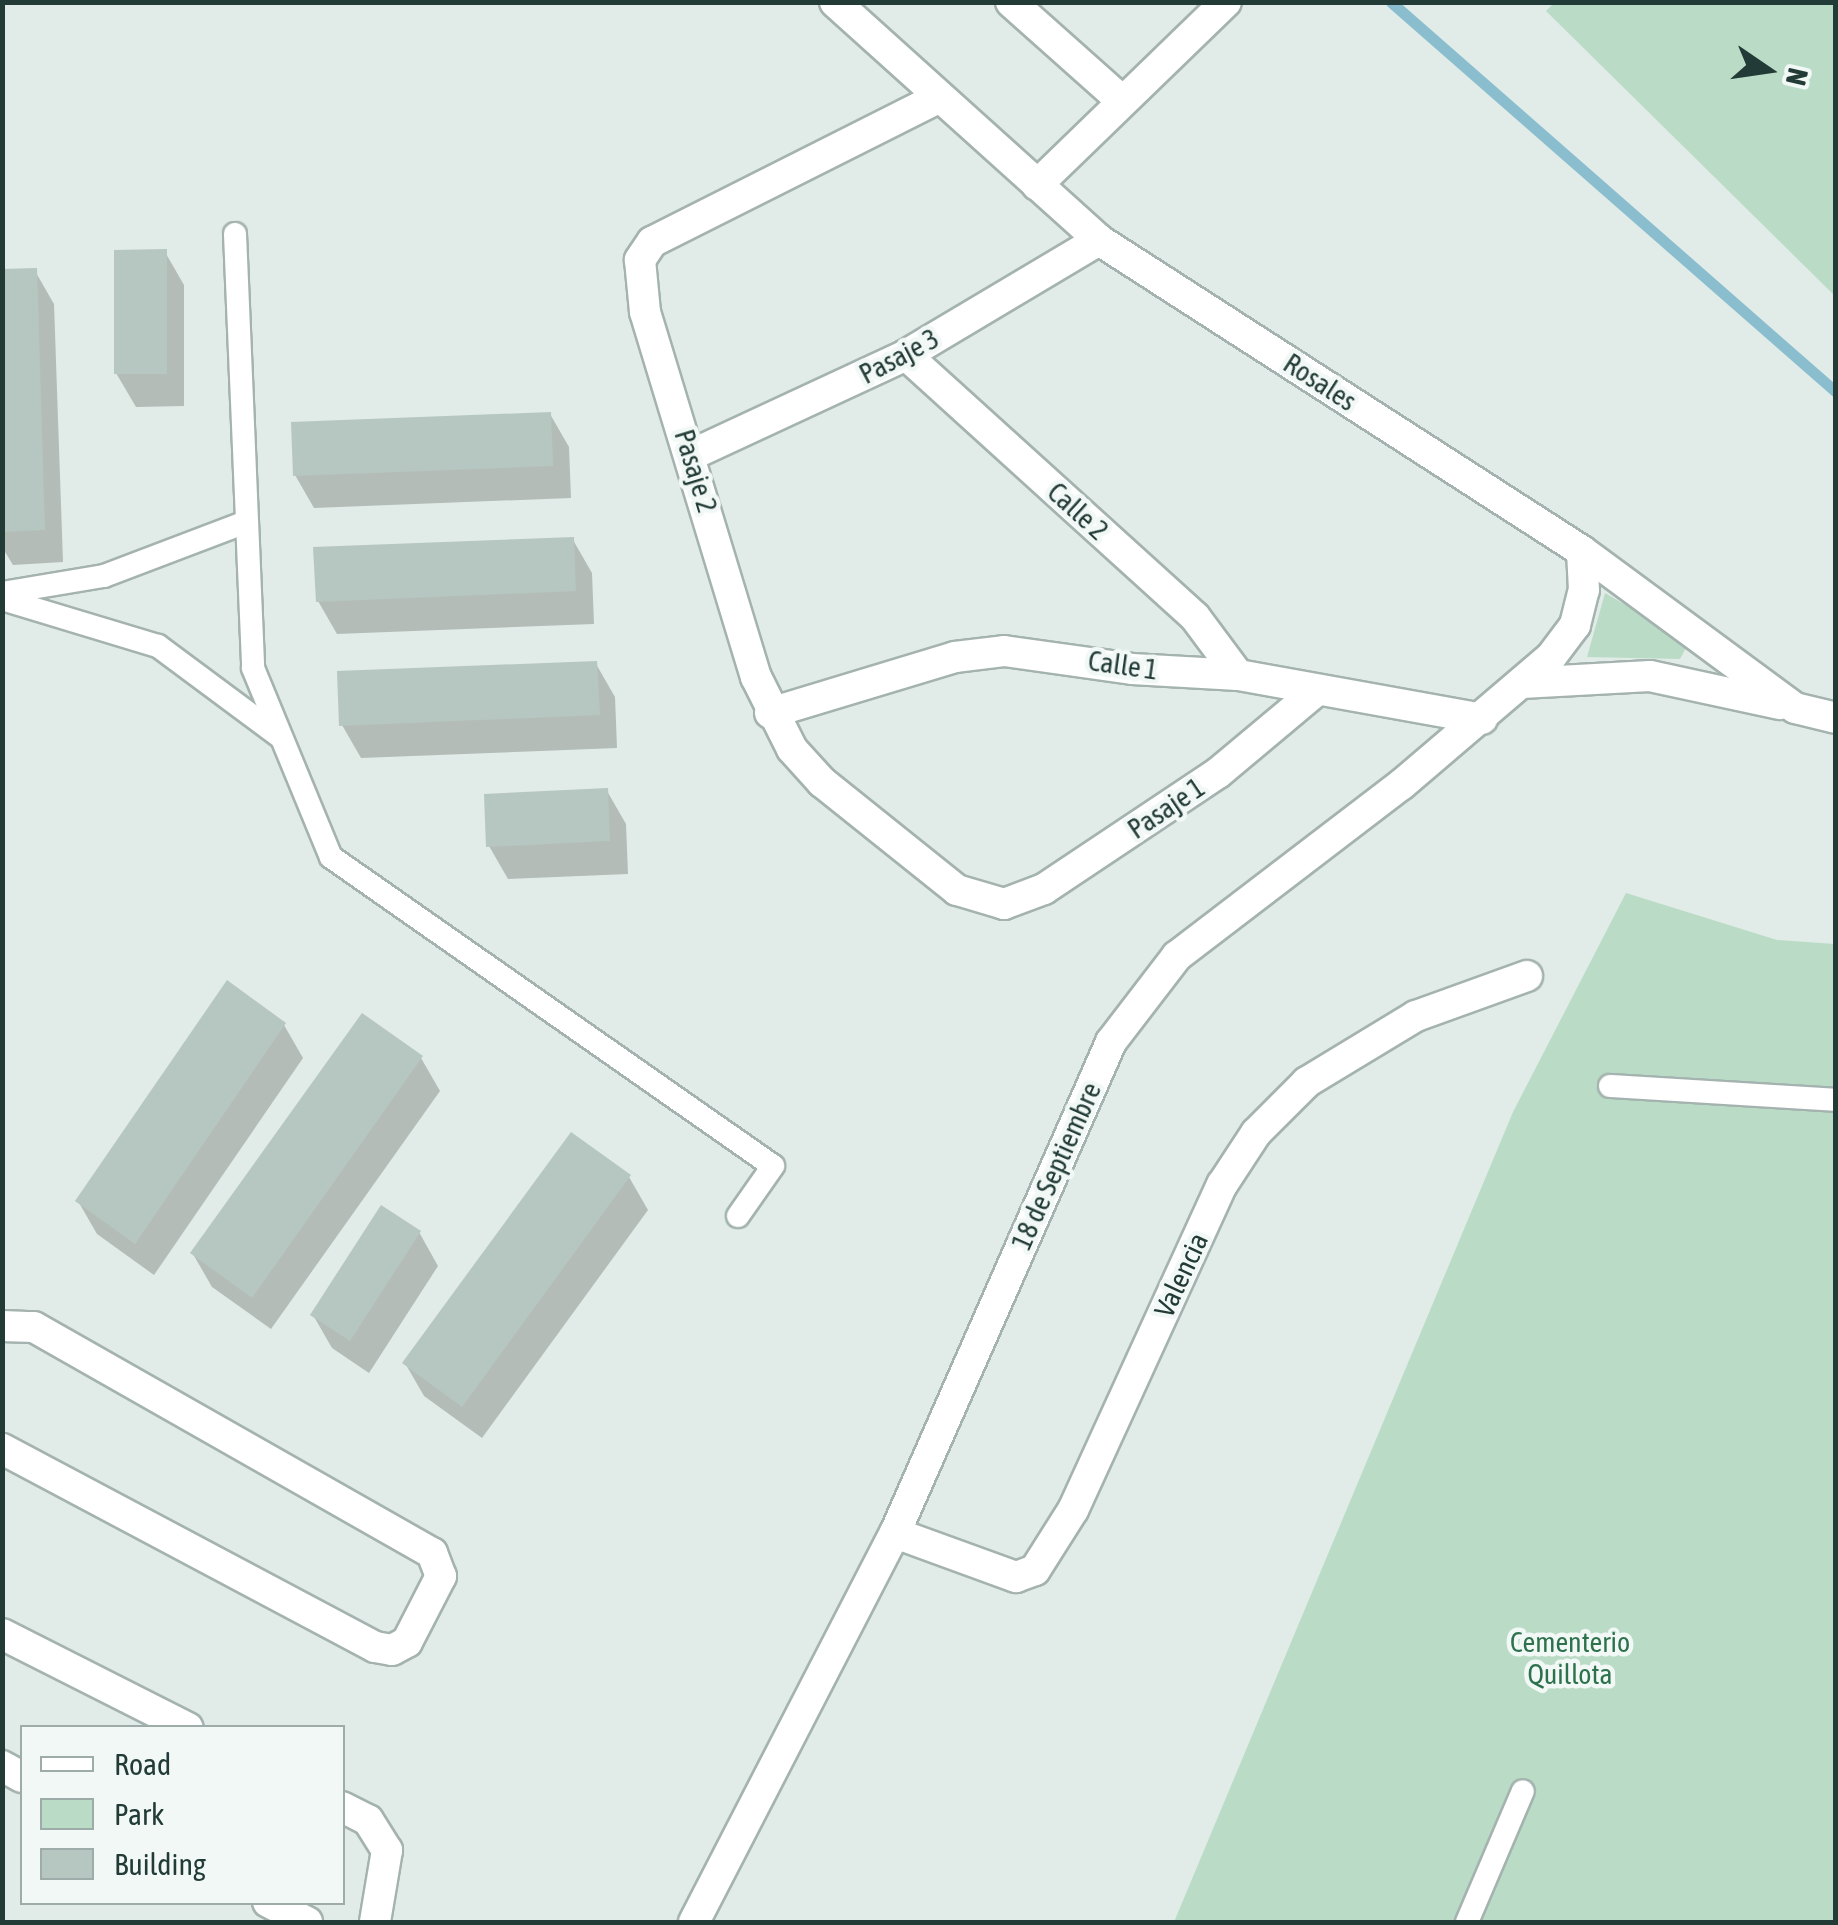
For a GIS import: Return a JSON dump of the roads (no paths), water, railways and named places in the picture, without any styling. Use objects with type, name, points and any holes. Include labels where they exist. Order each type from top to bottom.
[{"type":"street","name":"Rosales","points":[[834,2],[1099,240],[1582,550],[1795,708],[1836,718]]},
{"type":"street","points":[[1011,2],[1121,100]]},
{"type":"street","points":[[1036,184],[1226,2]]},
{"type":"street","name":"Pasaje 2","points":[[938,98],[652,242],[638,282],[770,713],[822,782],[957,890],[1004,904]]},
{"type":"street","name":"Pasaje 3","points":[[692,455],[906,356],[1099,240]]},
{"type":"street","name":"Calle 2","points":[[906,356],[1195,617],[1238,676]]},
{"type":"street","name":"18 de Septiembre","points":[[694,1922],[895,1532],[1111,1042],[1176,956],[1522,684],[1575,625],[1584,590],[1582,550]]},
{"type":"street","name":"Calle 1","points":[[770,713],[955,658],[1004,651],[1132,670],[1238,676],[1482,719]]},
{"type":"street","points":[[1522,684],[1650,676],[1795,708]]},
{"type":"street","name":"Pasaje 1","points":[[1004,904],[1044,889],[1218,773],[1315,692]]},
{"type":"street","name":"Valencia","points":[[895,1532],[1016,1577],[1035,1570],[1073,1510],[1222,1184],[1256,1133],[1307,1082],[1416,1016],[1527,976]]},
{"type":"street","points":[[2,1326],[34,1327],[432,1553],[441,1576],[406,1642],[384,1649],[2,1448]]},
{"type":"street","points":[[2,1634],[182,1725]]},
{"type":"street","points":[[345,1808],[368,1820],[387,1850],[375,1922]]},
{"type":"street","points":[[274,1905],[307,1922]]},
{"type":"lane","points":[[235,234],[253,668],[332,857],[772,1166],[738,1216]]},
{"type":"lane","points":[[2,596],[104,576],[246,522]]},
{"type":"lane","points":[[2,596],[158,646],[281,737]]},
{"type":"lane","points":[[1610,1086],[1836,1100]]},
{"type":"lane","points":[[1467,1922],[1523,1791]]},
{"type":"waterway","points":[[1391,2],[1836,392]]},
{"type":"park label","name":"Cementerio Quillota","points":[[1570,1658]]}]
